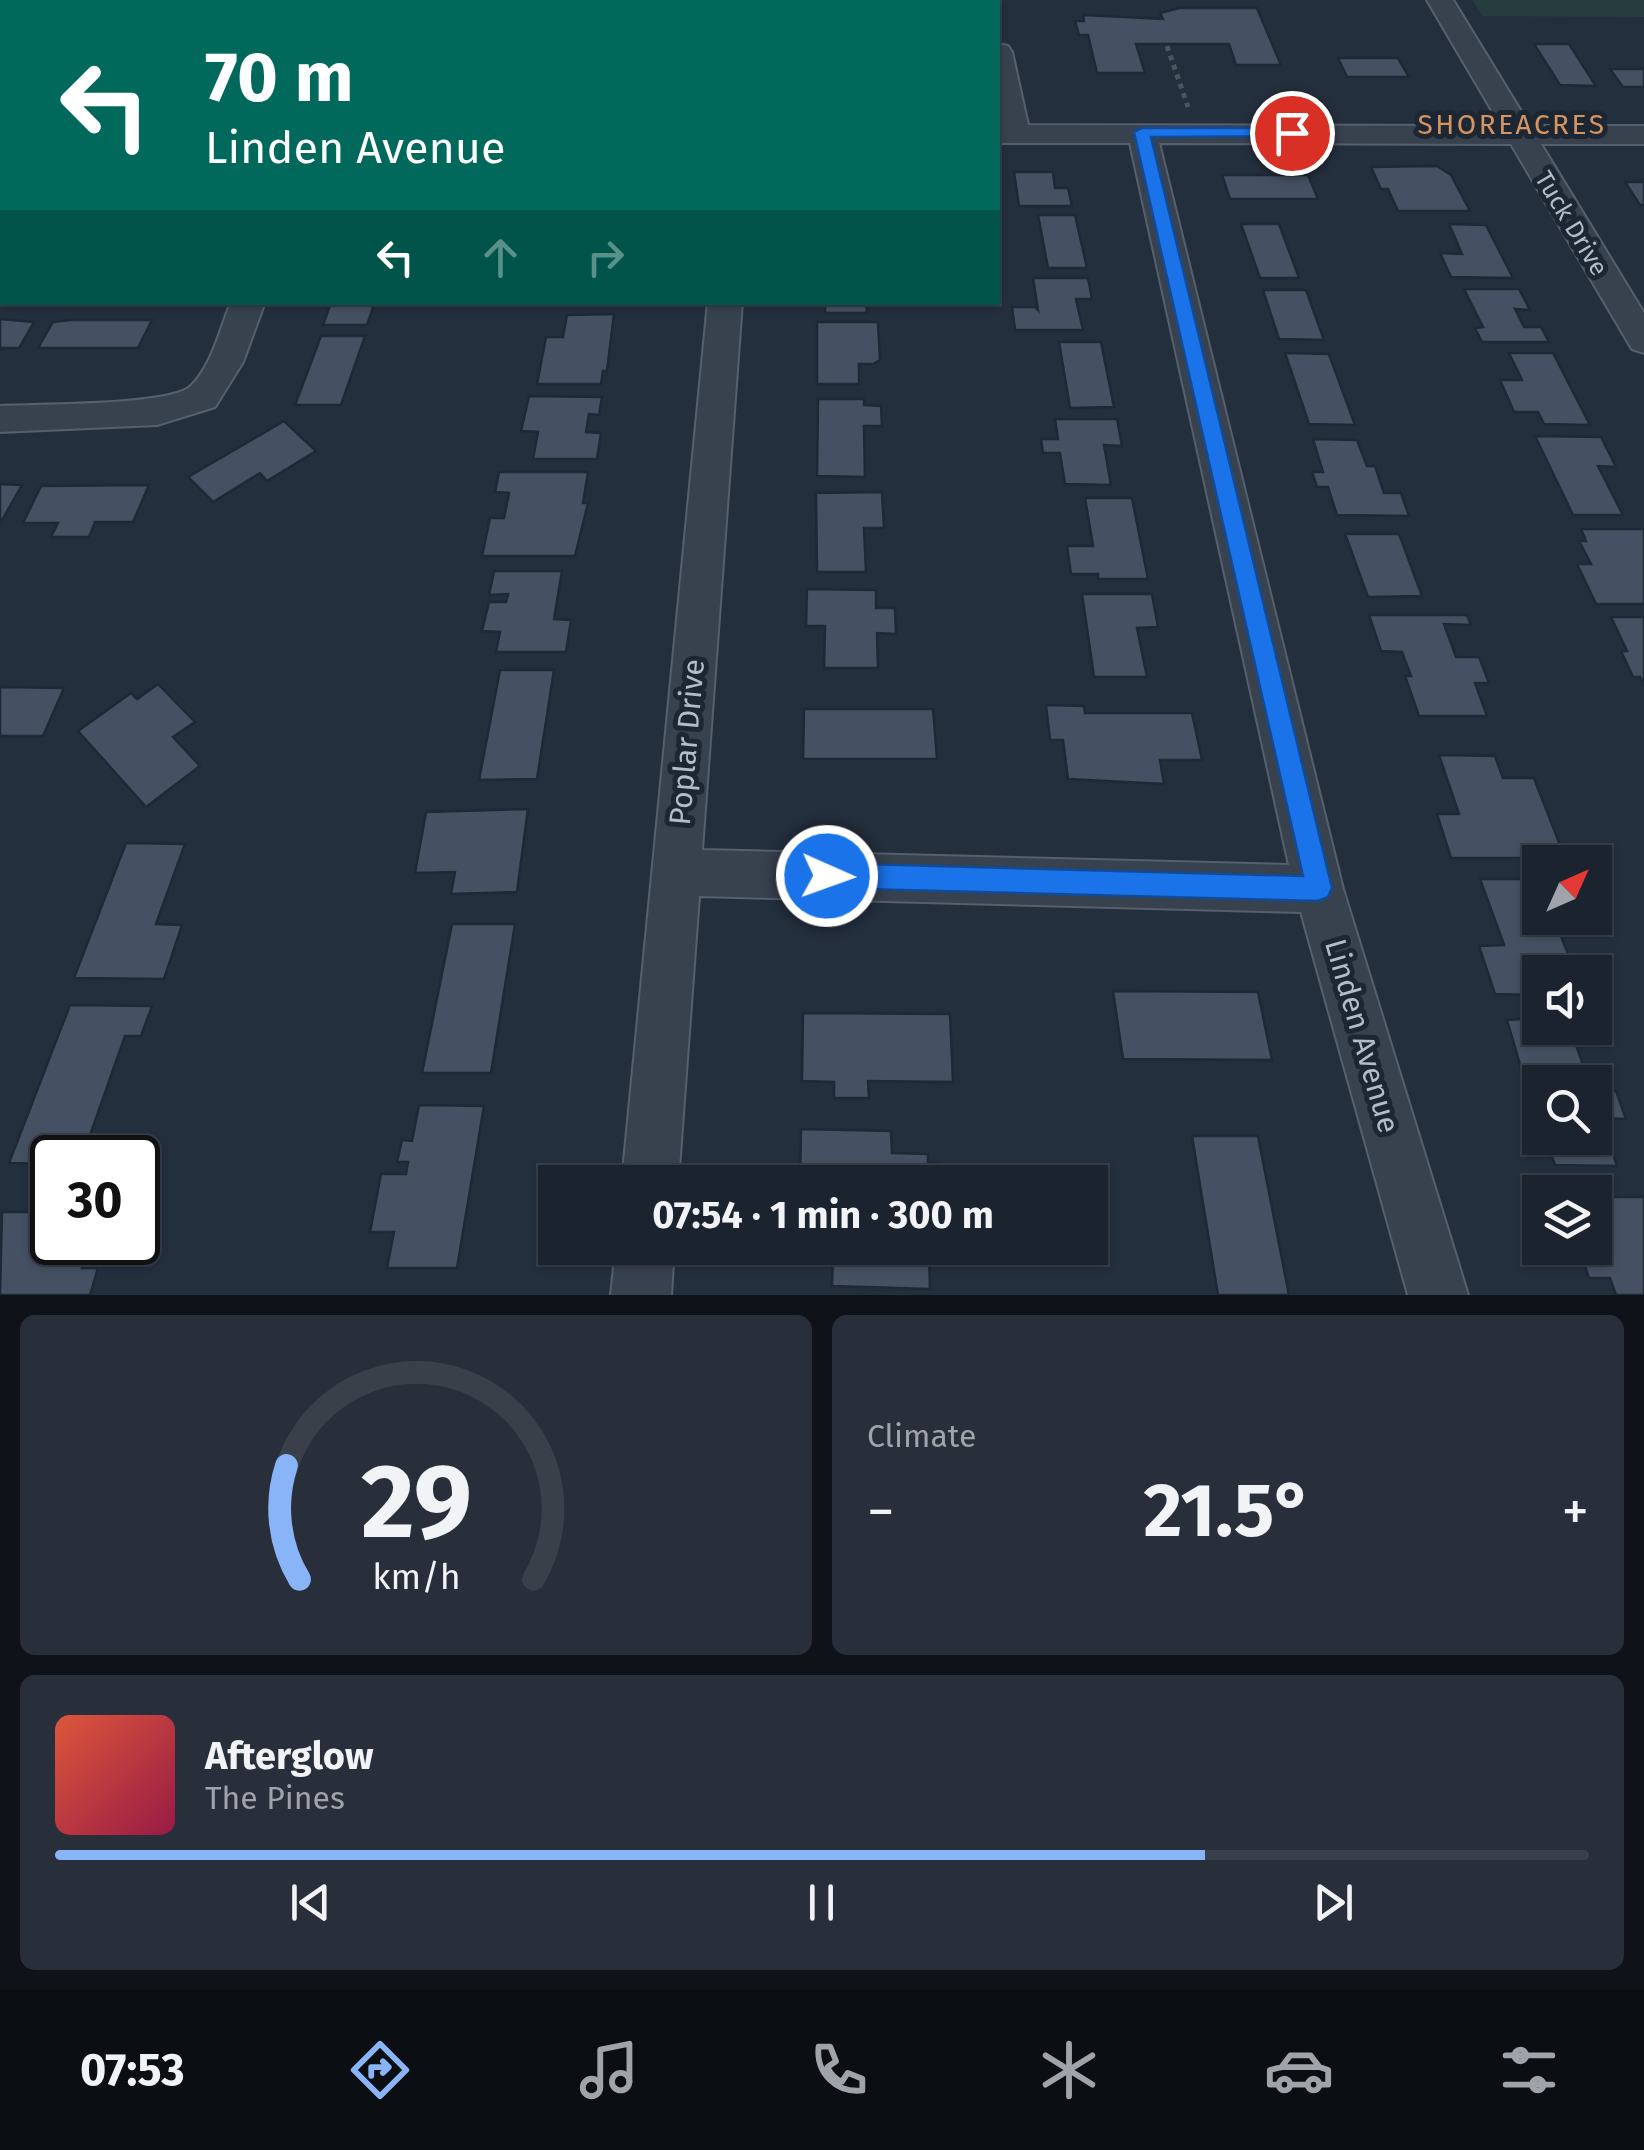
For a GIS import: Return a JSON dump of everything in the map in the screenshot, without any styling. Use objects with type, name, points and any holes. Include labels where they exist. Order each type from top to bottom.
[{"type":"street","name":"Tuck Drive","points":[[1440,0],[1644,341]]},
{"type":"street","points":[[1000,72],[1006,134],[1644,135]]},
{"type":"street","name":"Linden Avenue","points":[[1142,132],[1318,888],[1438,1295]]},
{"type":"street","points":[[0,420],[157,412],[202,398],[225,362],[247,305]]},
{"type":"street","name":"Poplar Drive","points":[[651,1165],[726,305]]},
{"type":"street","points":[[676,872],[1318,888]]},
{"type":"street","points":[[641,1295],[644,1265]]},
{"type":"path","points":[[1167,46],[1191,116]]},
{"type":"green space","points":[[1472,0],[1644,0],[1644,17],[1482,16]]},
{"type":"building","points":[[1179,8],[1257,8],[1281,65],[1236,65],[1229,44],[1136,44],[1145,73],[1097,73],[1088,35],[1079,35],[1075,21],[1084,21],[1083,15],[1163,19],[1160,13]]},
{"type":"building","points":[[1534,44],[1569,44],[1596,86],[1560,85]]},
{"type":"building","points":[[1338,58],[1398,58],[1409,77],[1347,77]]},
{"type":"building","points":[[1610,69],[1644,69],[1644,87],[1623,87]]},
{"type":"building","points":[[1437,166],[1451,175],[1470,211],[1398,211],[1371,167]]},
{"type":"building","points":[[1014,172],[1053,172],[1055,188],[1068,188],[1072,206],[1019,206]]},
{"type":"building","points":[[1222,175],[1308,175],[1318,199],[1230,199]]},
{"type":"building","points":[[1625,182],[1644,182],[1644,205],[1640,205]]},
{"type":"building","points":[[1038,215],[1075,215],[1087,268],[1048,268]]},
{"type":"building","points":[[1241,224],[1279,224],[1299,278],[1260,278]]},
{"type":"building","points":[[1449,224],[1486,225],[1513,278],[1451,277],[1440,253],[1462,254]]},
{"type":"building","points":[[1033,278],[1088,278],[1092,299],[1076,299],[1083,330],[1015,330],[1012,307],[1038,310]]},
{"type":"building","points":[[1464,289],[1519,289],[1530,310],[1515,309],[1524,327],[1541,327],[1549,342],[1482,342],[1475,328],[1483,327]]},
{"type":"building","points":[[1263,290],[1306,290],[1324,340],[1279,339]]},
{"type":"building","points":[[330,305],[374,305],[367,325],[323,325]]},
{"type":"building","points":[[825,305],[866,305],[867,313],[825,313]]},
{"type":"building","points":[[614,314],[607,371],[603,371],[601,384],[537,384],[546,337],[563,337],[567,315]]},
{"type":"building","points":[[0,319],[34,322],[19,348],[0,348]]},
{"type":"building","points":[[152,320],[138,348],[38,348],[53,322]]},
{"type":"building","points":[[817,322],[878,322],[880,360],[859,364],[859,384],[817,384]]},
{"type":"building","points":[[321,336],[365,336],[341,405],[295,405]]},
{"type":"building","points":[[1059,342],[1101,342],[1114,407],[1070,408]]},
{"type":"building","points":[[1285,353],[1329,354],[1355,425],[1309,424]]},
{"type":"building","points":[[1509,353],[1553,353],[1590,425],[1544,424],[1538,412],[1514,412],[1500,380],[1522,380]]},
{"type":"building","points":[[529,396],[602,397],[599,415],[589,414],[586,432],[601,433],[597,459],[533,459],[538,432],[521,431]]},
{"type":"building","points":[[818,399],[864,399],[864,405],[881,406],[882,426],[864,426],[865,477],[817,476]]},
{"type":"building","points":[[1055,419],[1117,419],[1122,446],[1104,445],[1111,485],[1065,484],[1060,453],[1043,453],[1041,439],[1058,439]]},
{"type":"building","points":[[284,421],[316,451],[267,481],[260,473],[213,502],[188,477]]},
{"type":"building","points":[[1535,436],[1601,437],[1616,467],[1598,466],[1623,515],[1573,515]]},
{"type":"building","points":[[1313,439],[1357,440],[1367,466],[1375,466],[1384,493],[1401,493],[1409,516],[1337,515],[1328,487],[1317,487],[1312,472],[1323,472]]},
{"type":"building","points":[[499,472],[588,472],[583,503],[588,503],[575,556],[482,556],[490,518],[504,518],[509,493],[495,492]]},
{"type":"building","points":[[0,484],[22,485],[1,522],[0,522]]},
{"type":"building","points":[[149,485],[133,522],[95,522],[89,537],[51,537],[58,523],[23,523],[41,486]]},
{"type":"building","points":[[882,492],[884,528],[864,528],[866,572],[817,572],[816,493]]},
{"type":"building","points":[[1085,498],[1132,498],[1148,579],[1098,579],[1098,574],[1071,574],[1067,546],[1093,546]]},
{"type":"building","points":[[1581,529],[1644,529],[1644,604],[1596,604],[1577,564],[1591,564],[1579,541],[1586,541]]},
{"type":"building","points":[[1345,534],[1399,534],[1422,596],[1368,597]]},
{"type":"building","points":[[494,571],[562,571],[554,619],[571,620],[566,652],[496,652],[500,632],[482,631],[489,602],[506,602],[508,594],[489,595]]},
{"type":"building","points":[[807,589],[876,590],[876,608],[895,608],[896,634],[877,633],[878,668],[824,668],[825,626],[806,626]]},
{"type":"building","points":[[1082,594],[1152,594],[1158,627],[1137,628],[1147,677],[1094,677]]},
{"type":"building","points":[[1369,615],[1467,615],[1471,625],[1444,624],[1456,657],[1479,657],[1489,683],[1475,683],[1487,716],[1419,716],[1405,676],[1411,676],[1402,652],[1381,651]]},
{"type":"building","points":[[1611,617],[1644,617],[1644,686],[1640,677],[1633,677],[1621,651],[1627,651]]},
{"type":"building","points":[[500,670],[554,670],[537,779],[479,780]]},
{"type":"building","points":[[158,684],[195,722],[173,737],[200,766],[146,807],[78,731],[131,693],[137,699]]},
{"type":"building","points":[[0,687],[64,688],[43,736],[0,736]]},
{"type":"building","points":[[1046,705],[1084,706],[1085,713],[1192,713],[1202,760],[1160,760],[1164,784],[1068,779],[1063,740],[1050,740]]},
{"type":"building","points":[[804,709],[933,709],[937,759],[803,759]]},
{"type":"building","points":[[1439,755],[1495,756],[1503,778],[1534,778],[1560,845],[1522,845],[1522,858],[1451,858],[1437,814],[1459,814]]},
{"type":"building","points":[[528,809],[517,892],[451,894],[455,872],[415,873],[426,812]]},
{"type":"building","points":[[126,843],[185,844],[156,924],[182,925],[164,979],[74,978]]},
{"type":"building","points":[[1480,879],[1522,879],[1522,935],[1561,935],[1568,955],[1522,955],[1522,995],[1495,994],[1479,946],[1504,945]]},
{"type":"building","points":[[452,924],[515,924],[491,1073],[422,1073]]},
{"type":"building","points":[[1113,991],[1258,992],[1272,1060],[1123,1059]]},
{"type":"building","points":[[70,1005],[152,1006],[141,1036],[125,1036],[90,1135],[30,1135],[30,1163],[9,1163]]},
{"type":"building","points":[[803,1013],[950,1014],[953,1082],[868,1081],[869,1098],[834,1098],[834,1082],[802,1081]]},
{"type":"building","points":[[1522,1019],[1522,1045],[1576,1045],[1583,1065],[1522,1065],[1522,1071],[1507,1020]]},
{"type":"building","points":[[1612,1091],[1616,1091],[1626,1119],[1612,1118]]},
{"type":"building","points":[[419,1105],[484,1106],[457,1268],[387,1268],[394,1232],[370,1232],[381,1174],[406,1174],[408,1162],[397,1162],[402,1140],[412,1141]]},
{"type":"building","points":[[801,1129],[891,1131],[892,1153],[928,1154],[928,1163],[937,1163],[937,1165],[800,1165]]},
{"type":"building","points":[[1192,1136],[1258,1136],[1289,1295],[1218,1295]]},
{"type":"building","points":[[1612,1151],[1617,1166],[1555,1165],[1552,1157],[1547,1156],[1612,1155]]},
{"type":"building","points":[[1612,1197],[1644,1197],[1644,1295],[1616,1295],[1610,1278],[1589,1278],[1585,1265],[1612,1265]]},
{"type":"building","points":[[2,1212],[30,1212],[30,1265],[98,1268],[90,1295],[0,1295]]},
{"type":"building","points":[[833,1265],[929,1265],[930,1289],[832,1286]]},
{"type":"district","name":"SHOREACRES","points":[[1512,124]]},
{"type":"route","points":[[827,876],[1318,888],[1142,132],[1292,133]]}]
